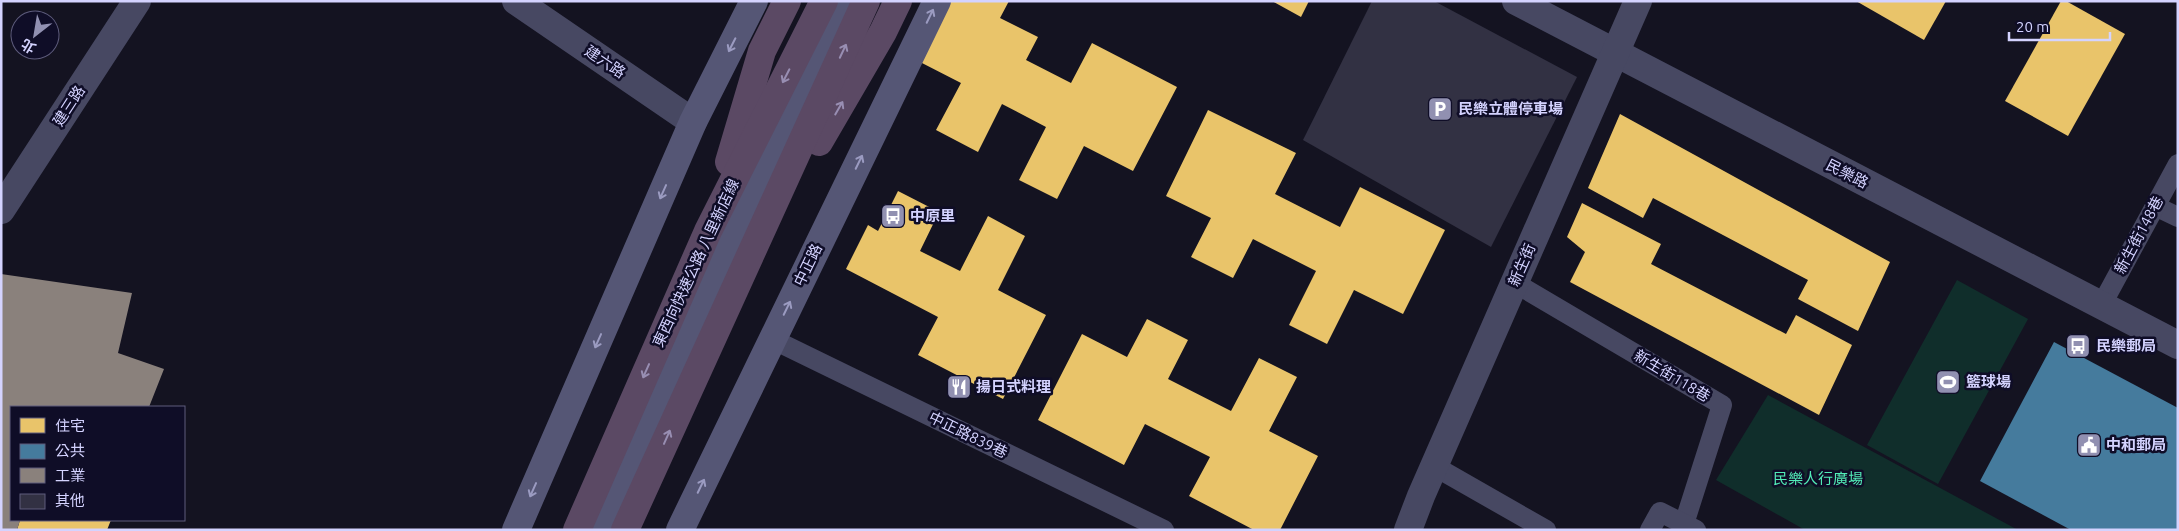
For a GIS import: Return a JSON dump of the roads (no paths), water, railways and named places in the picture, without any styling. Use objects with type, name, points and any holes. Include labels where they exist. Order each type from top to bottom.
[{"type":"highway","points":[[708,231],[762,51],[787,1]]},
{"type":"highway","name":"東西向快速公路 八里新店線","points":[[577,530],[708,231],[824,1]]},
{"type":"highway","points":[[626,530],[866,1]]},
{"type":"highway","points":[[736,286],[883,32],[898,1]]},
{"type":"main road","points":[[516,530],[693,122],[754,1]]},
{"type":"main road","points":[[598,530],[742,216],[845,1]]},
{"type":"main road","name":"中正路","points":[[680,530],[937,1]]},
{"type":"street","name":"建三路","points":[[1,210],[137,1]]},
{"type":"street","name":"建六路","points":[[516,1],[693,122]]},
{"type":"street","name":"民樂路","points":[[1516,1],[2178,345]]},
{"type":"street","name":"新生街","points":[[1408,530],[1434,466],[1638,1]]},
{"type":"lane","name":"新生街148巷","points":[[2101,306],[2178,164]]},
{"type":"lane","points":[[2155,206],[2178,217]]},
{"type":"lane","name":"新生街118巷","points":[[1515,283],[1722,405],[1690,527]]},
{"type":"lane","name":"中正路839巷","points":[[772,339],[1162,529]]},
{"type":"lane","points":[[1434,466],[1546,530]]},
{"type":"lane","points":[[1650,530],[1660,512],[1690,527]]},
{"type":"place","name":"民樂立體停車場","points":[[1440,109]]},
{"type":"place","name":"中原里","points":[[893,216]]},
{"type":"place","name":"民樂郵局","points":[[2078,346]]},
{"type":"place","name":"籃球場","points":[[1948,382]]},
{"type":"place","name":"揚日式料理","points":[[959,387]]},
{"type":"place","name":"中和郵局","points":[[2089,445]]},
{"type":"park label","name":"民樂人行廣場","points":[[1818,479]]}]
